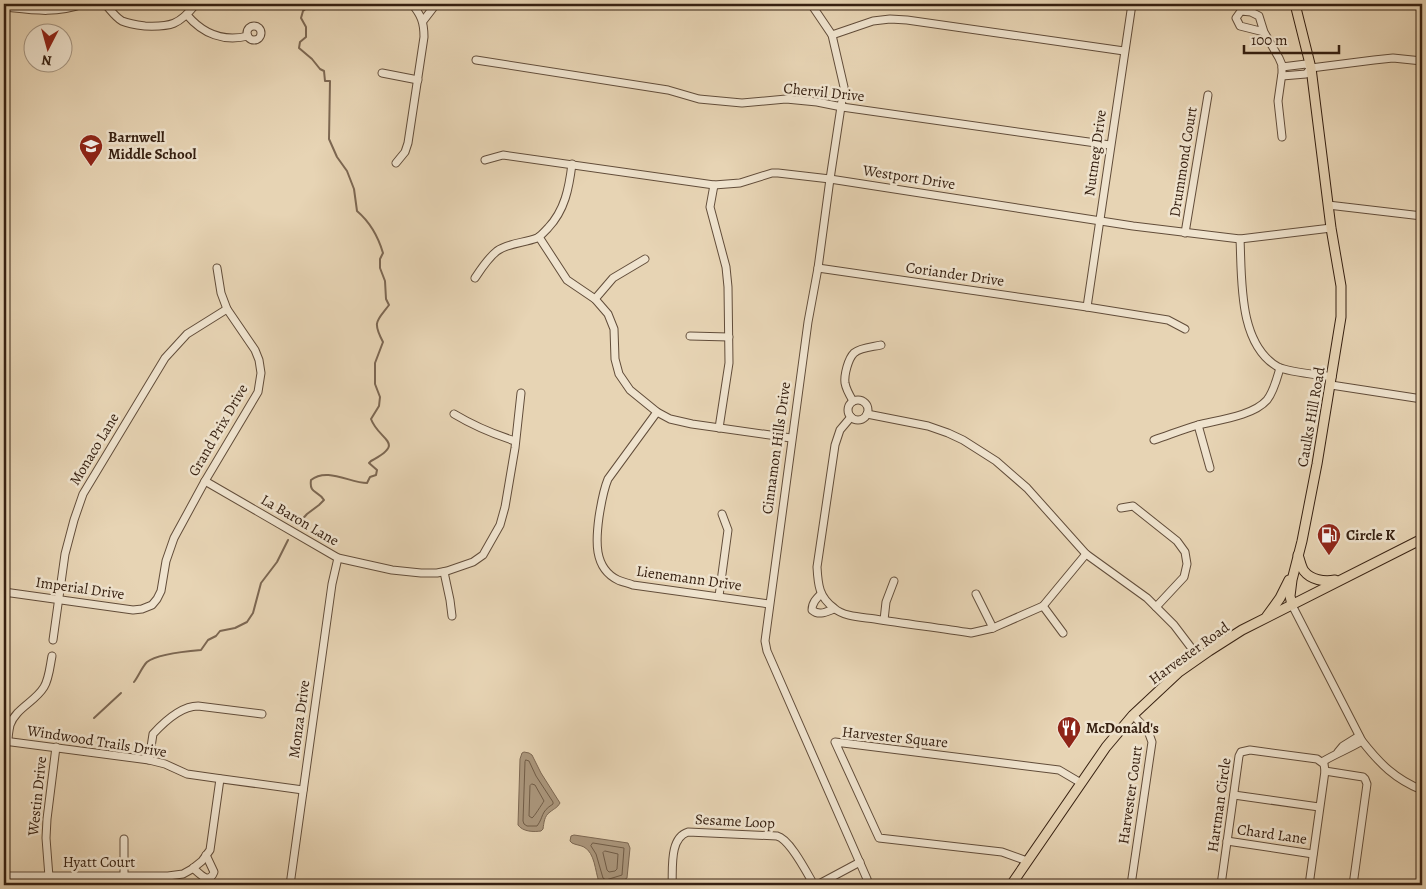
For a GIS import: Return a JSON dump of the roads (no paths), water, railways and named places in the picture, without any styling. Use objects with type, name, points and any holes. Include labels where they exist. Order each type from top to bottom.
[{"type":"main road","name":"Caulks Hill Road","points":[[1292,605],[1290,588],[1317,464],[1341,317],[1341,286],[1331,228],[1311,68],[1295,4]]},
{"type":"main road","name":"Harvester Road","points":[[1011,885],[1106,747],[1133,715],[1176,675],[1228,639],[1345,577],[1422,539]]},
{"type":"main road","points":[[1298,555],[1302,570],[1310,576],[1321,581],[1331,581],[1345,577]]},
{"type":"main road","points":[[1266,619],[1280,598],[1294,571]]},
{"type":"street","points":[[4,6],[40,11],[70,9],[83,4]]},
{"type":"street","points":[[105,4],[120,20],[137,26],[163,27],[170,26],[187,15],[196,4]]},
{"type":"street","points":[[396,163],[405,152],[408,143],[424,37],[423,21],[412,4]]},
{"type":"street","points":[[423,21],[433,8],[433,4]]},
{"type":"street","name":"Cinnamon Hills Drive","points":[[812,4],[832,35],[844,87],[791,438],[765,641],[860,862],[868,885]]},
{"type":"street","name":"Nutmeg Drive","points":[[1087,307],[1132,4]]},
{"type":"street","points":[[187,15],[195,25],[217,36],[237,39],[248,36]]},
{"type":"street","points":[[832,35],[873,20],[890,19],[1124,51]]},
{"type":"street","points":[[1264,32],[1282,67],[1278,100],[1282,137]]},
{"type":"street","points":[[1282,76],[1306,74],[1311,68],[1374,60],[1393,58],[1422,61]]},
{"type":"street","name":"Chervil Drive","points":[[476,60],[668,90],[699,99],[742,103],[786,99],[818,102],[1110,145]]},
{"type":"street","points":[[1282,67],[1306,64],[1311,68]]},
{"type":"street","points":[[382,73],[418,80]]},
{"type":"street","name":"Drummond Court","points":[[1185,233],[1208,95]]},
{"type":"street","name":"Westport Drive","points":[[484,160],[503,155],[714,185],[740,183],[772,173],[830,179],[1100,221],[1240,239],[1331,228]]},
{"type":"street","points":[[475,278],[497,251],[512,244],[538,238],[554,222],[565,203],[572,164]]},
{"type":"street","points":[[714,185],[710,207],[726,267],[728,337],[728,363],[719,428]]},
{"type":"street","points":[[1328,205],[1422,216]]},
{"type":"street","points":[[538,238],[567,280],[594,299],[608,314],[614,329],[615,359],[620,374],[630,390],[657,412],[670,419],[791,438]]},
{"type":"street","points":[[1240,239],[1244,300],[1250,334],[1265,357],[1280,368],[1331,381],[1422,399]]},
{"type":"street","points":[[594,299],[613,278],[645,259]]},
{"type":"street","name":"Grand Prix Drive","points":[[152,606],[161,591],[166,561],[174,538],[205,481],[258,392],[261,373],[259,360],[255,350],[227,309],[221,293],[217,268]]},
{"type":"street","name":"Coriander Drive","points":[[818,268],[1168,320],[1185,329]]},
{"type":"street","name":"Monaco Lane","points":[[53,640],[65,554],[83,494],[166,358],[187,334],[227,309]]},
{"type":"street","points":[[690,336],[728,337]]},
{"type":"street","points":[[853,401],[845,382],[847,367],[853,354],[861,349],[881,346]]},
{"type":"street","points":[[1154,440],[1198,425],[1238,415],[1261,404],[1267,399],[1272,390],[1280,368]]},
{"type":"street","name":"La Baron Lane","points":[[205,481],[338,558],[392,570],[421,573],[444,572],[473,562],[482,555],[500,525],[505,507],[521,392]]},
{"type":"street","points":[[858,400],[864,402],[868,407],[867,414],[859,420],[851,417],[848,414],[849,404],[858,400]]},
{"type":"street","name":"Lienemann Drive","points":[[657,412],[608,479],[604,488],[596,538],[597,551],[605,569],[617,579],[633,584],[769,604]]},
{"type":"street","points":[[454,414],[488,432],[515,441]]},
{"type":"street","points":[[867,414],[928,426],[965,437],[1027,488],[1086,554],[1147,598],[1174,625],[1199,658]]},
{"type":"street","points":[[851,417],[840,430],[835,445],[818,567],[818,586],[821,594],[834,609],[851,615],[970,633],[993,628],[1043,606],[1086,554]]},
{"type":"street","points":[[1198,425],[1210,468]]},
{"type":"street","points":[[1121,508],[1133,506],[1177,541],[1185,552],[1187,564],[1184,577],[1156,607]]},
{"type":"street","points":[[719,596],[728,530],[722,514]]},
{"type":"street","name":"Monza Drive","points":[[290,885],[332,584],[338,558]]},
{"type":"street","points":[[444,572],[452,616]]},
{"type":"street","points":[[884,620],[886,602],[894,581]]},
{"type":"street","name":"Imperial Drive","points":[[4,592],[133,610],[152,606]]},
{"type":"street","points":[[821,594],[814,601],[812,610],[820,614],[834,609]]},
{"type":"street","points":[[976,594],[993,628]]},
{"type":"street","name":"Caulks Hill Road","points":[[1292,605],[1361,738],[1374,756],[1389,771],[1410,785],[1422,790]]},
{"type":"street","points":[[1043,606],[1063,633]]},
{"type":"street","points":[[6,741],[14,718],[19,711],[35,699],[45,686],[52,656]]},
{"type":"street","points":[[149,760],[153,734],[184,708],[198,706],[262,714]]},
{"type":"street","name":"Harvester Court","points":[[1131,885],[1152,742],[1148,731],[1133,715]]},
{"type":"street","points":[[1309,885],[1325,771],[1325,766],[1322,762],[1338,752],[1346,750],[1361,738]]},
{"type":"street","name":"Windwood Trails Drive","points":[[6,741],[149,760],[165,764],[187,774],[303,790]]},
{"type":"street","name":"Harvester Square","points":[[1027,861],[1002,852],[879,838],[835,742],[1059,770],[1081,783]]},
{"type":"street","name":"Westin Drive","points":[[49,876],[46,818],[56,747]]},
{"type":"street","name":"Hartman Circle","points":[[1221,885],[1241,752],[1250,750],[1317,759],[1322,762]]},
{"type":"street","points":[[1325,771],[1363,777],[1367,784],[1353,885]]},
{"type":"street","name":"Hyatt Court","points":[[4,876],[168,876],[183,874],[202,861],[210,850],[220,779]]},
{"type":"street","points":[[1234,795],[1319,807]]},
{"type":"street","name":"Sesame Loop","points":[[672,885],[674,851],[677,840],[684,833],[692,832],[782,837],[816,885]]},
{"type":"street","points":[[124,839],[124,876]]},
{"type":"street","name":"Chard Lane","points":[[1227,842],[1313,854]]},
{"type":"street","name":"Hyatt Court","points":[[194,868],[205,878],[212,876],[214,872],[206,855]]},
{"type":"street","points":[[816,885],[860,862]]},
{"type":"water","points":[[524,752],[532,755],[560,803],[548,814],[541,831],[526,830],[518,825],[520,759]]},
{"type":"water","points":[[571,836],[628,843],[630,848],[627,878],[606,884],[599,882],[588,850],[570,841]]},
{"type":"waterway","points":[[299,523],[324,500],[311,488],[311,480],[317,476],[331,475],[367,483],[370,477],[376,475],[377,470],[369,463],[382,455],[389,445],[371,419],[379,406],[380,397],[375,384],[375,363],[383,342],[377,322],[389,305],[386,299],[385,281],[380,268],[380,259],[383,253],[373,230],[357,211],[354,189],[347,171],[337,157],[329,139],[330,81],[325,81],[324,71],[299,48],[300,42],[306,37],[306,27],[301,18],[303,11],[312,4]]},
{"type":"waterway","points":[[134,682],[145,664],[152,659],[173,653],[201,650],[208,640],[216,636],[220,631],[235,628],[247,622],[253,613],[261,583],[277,562],[288,540]]},
{"type":"waterway","points":[[94,718],[121,693]]},
{"type":"place","name":"Barnwell Middle School","points":[[91,167]]},
{"type":"place","name":"Circle K","points":[[1329,556]]},
{"type":"place","name":"McDonald's","points":[[1069,749]]}]
